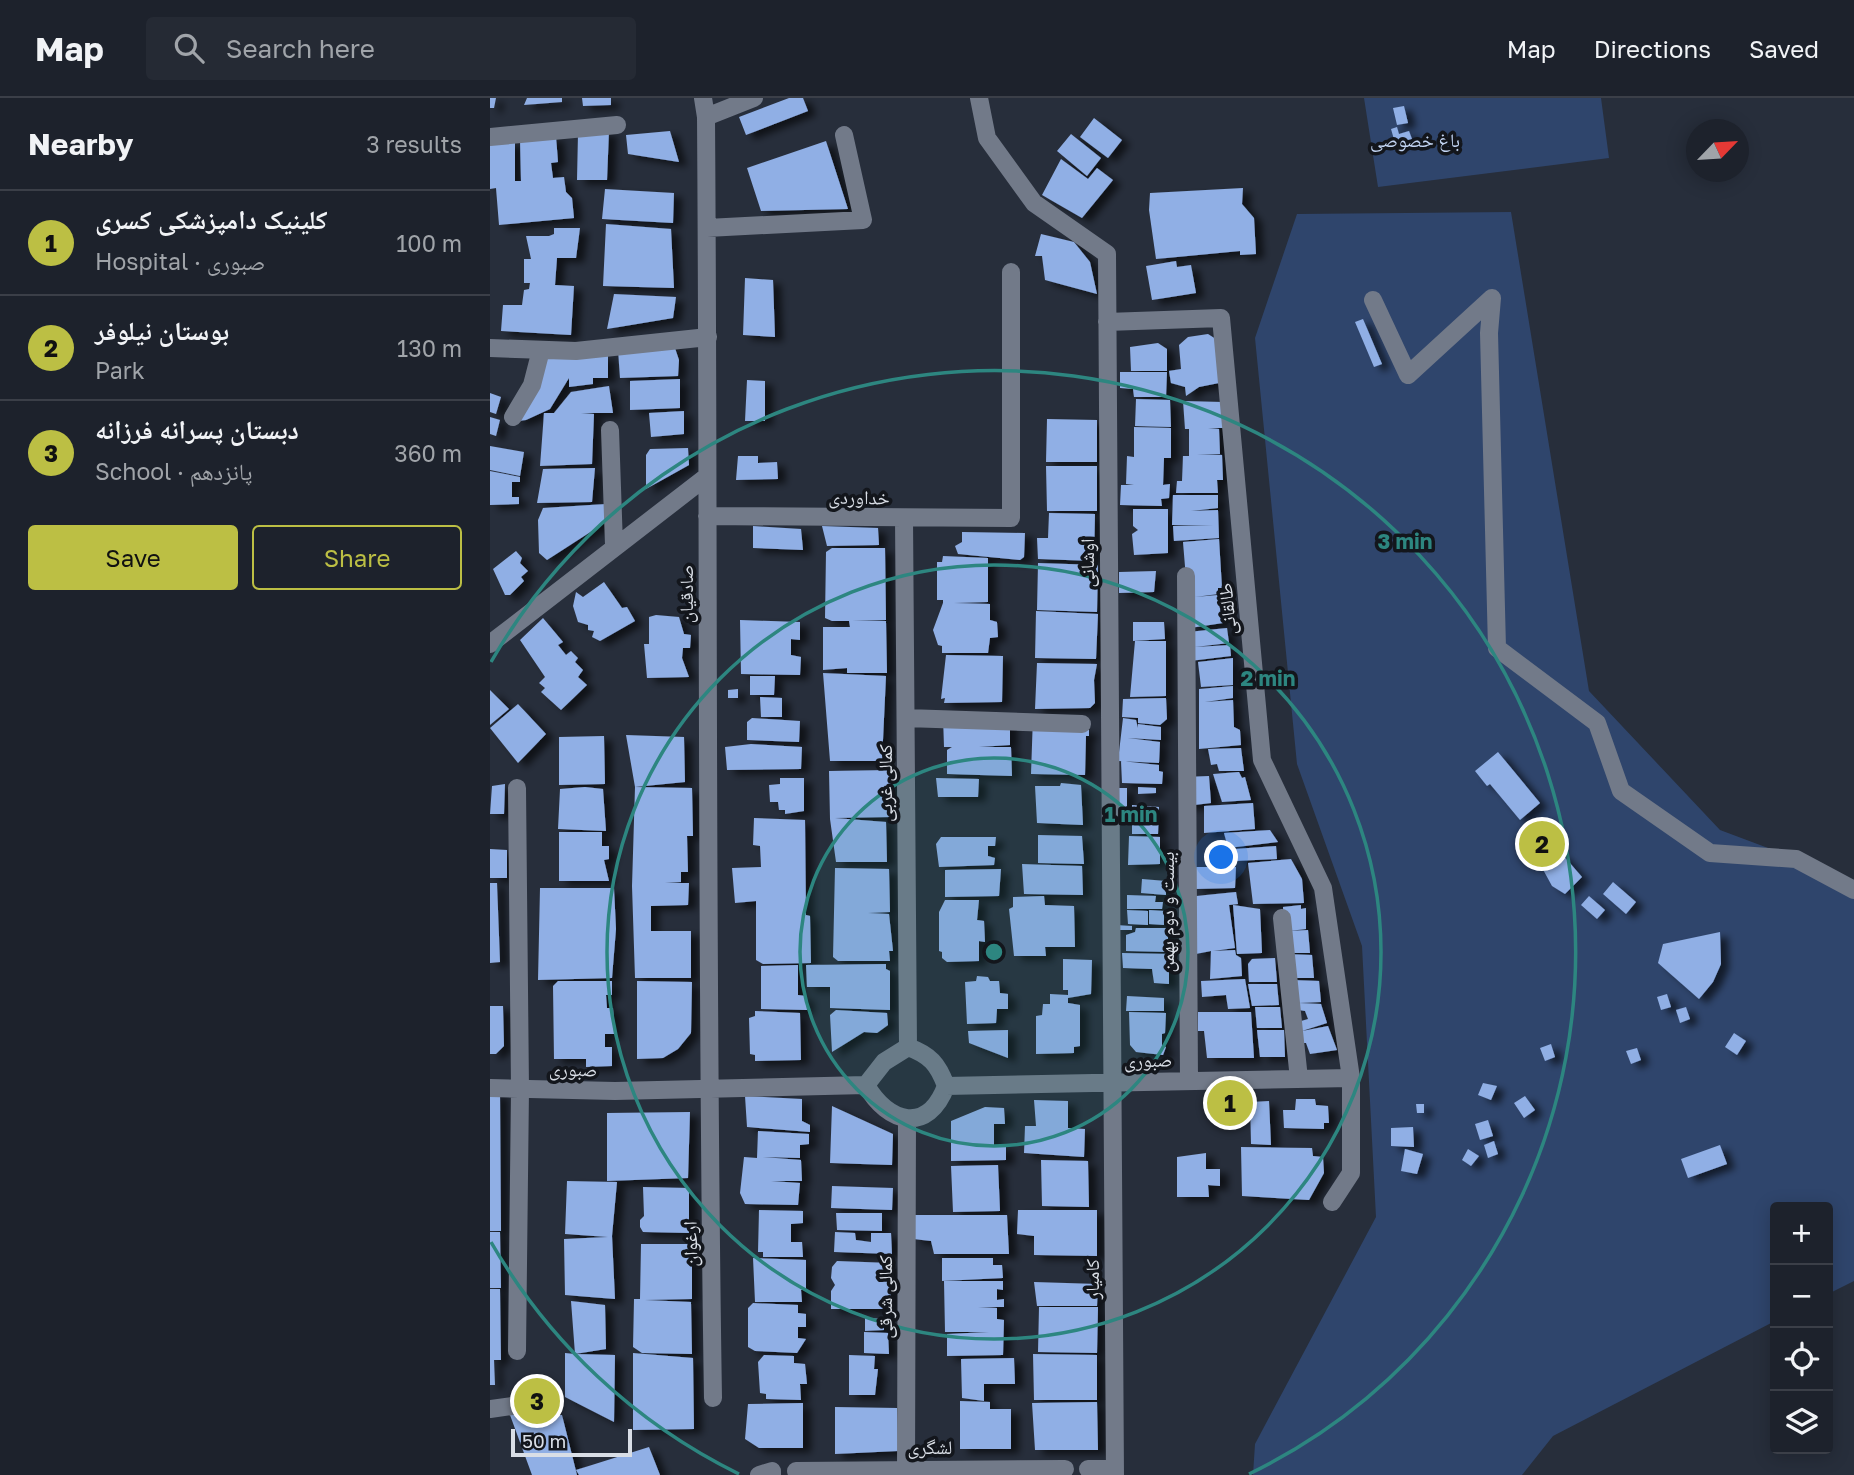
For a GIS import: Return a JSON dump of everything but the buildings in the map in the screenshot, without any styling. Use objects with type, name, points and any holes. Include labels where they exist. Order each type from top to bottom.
[{"type":"street","name":"صادقیان","points":[[703,98],[706,117],[708,337],[708,1089]]},
{"type":"street","points":[[706,117],[754,98]]},
{"type":"street","name":"اوشانی","points":[[979,98],[987,138],[1034,203],[1107,254],[1111,1082]]},
{"type":"street","points":[[490,137],[617,125]]},
{"type":"street","points":[[707,228],[863,220],[844,135]]},
{"type":"street","name":"خداوردی","points":[[707,516],[1011,518],[1011,272]]},
{"type":"street","points":[[1373,300],[1408,375],[1492,298],[1489,333],[1497,648],[1597,723],[1621,791],[1710,853],[1796,859],[1854,890]]},
{"type":"street","name":"طالقانی","points":[[1107,322],[1221,318],[1262,761],[1323,888],[1351,1078]]},
{"type":"street","points":[[490,348],[576,351],[708,337]]},
{"type":"street","points":[[513,417],[532,385],[541,350]]},
{"type":"street","points":[[610,430],[614,545]]},
{"type":"street","points":[[490,644],[614,545],[706,477]]},
{"type":"street","name":"کمالی غربی","points":[[904,518],[908,1047]]},
{"type":"street","name":"بیست و دوم بهمن","points":[[1186,576],[1189,1081]]},
{"type":"street","points":[[906,718],[1082,724]]},
{"type":"street","points":[[517,788],[520,1089],[517,1351]]},
{"type":"street","points":[[1282,918],[1299,1079]]},
{"type":"street","points":[[908,1047],[925,1054],[936,1063],[946,1086],[940,1101],[931,1111],[907,1119],[885,1111],[866,1086],[884,1062],[908,1047]]},
{"type":"street","points":[[1332,1202],[1351,1173],[1351,1078]]},
{"type":"street","name":"صبوری","points":[[946,1086],[1351,1078]]},
{"type":"street","name":"کامیار","points":[[1111,1082],[1115,1472]]},
{"type":"street","name":"صبوری","points":[[490,1088],[708,1089],[866,1086]]},
{"type":"street","name":"ارغوان","points":[[708,1089],[713,1398]]},
{"type":"street","name":"کمالی شرقی","points":[[906,1472],[907,1119]]},
{"type":"street","points":[[490,1409],[512,1406]]},
{"type":"street","name":"لشگری","points":[[796,1471],[1065,1469]]},
{"type":"street","points":[[1088,1469],[1115,1472]]},
{"type":"green space","name":"باغ خصوصی","points":[[1364,98],[1601,98],[1609,158],[1378,187]]},
{"type":"green space","points":[[1511,212],[1589,691],[1720,830],[1854,880],[1854,1281],[1833,1292],[1833,1202],[1770,1202],[1770,1324],[1553,1436],[1522,1475],[1253,1475],[1255,1444],[1376,1217],[1362,946],[1297,764],[1255,338],[1297,214]]},
{"type":"place","name":"بوستان نیلوفر","points":[[1542,844]]},
{"type":"place","name":"کلینیک دامپزشکی کسری","points":[[1230,1103]]},
{"type":"place","name":"دبستان پسرانه فرزانه","points":[[537,1401]]}]
